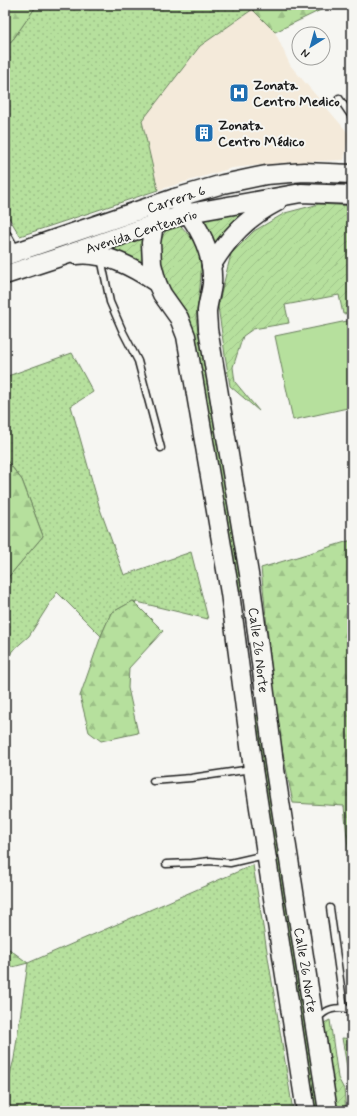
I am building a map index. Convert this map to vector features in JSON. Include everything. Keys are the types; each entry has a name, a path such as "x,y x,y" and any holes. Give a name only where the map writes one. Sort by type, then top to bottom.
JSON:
{"street":[{"name":"Carrera 6","path":"9,254 223,184 266,176 304,172 352,174"},
{"name":"Avenida Centenario","path":"5,275 190,213 301,193 352,195"},
{"path":"211,266 234,233 248,220 264,208 282,199 301,193"},
{"name":"Calle 26 Norte","path":"306,1111 253,767 230,593 186,336 179,318 162,294 157,283 152,264 151,250 154,224 168,201 190,213 200,230 207,248 211,266 212,283 207,311 208,329 251,586 274,763 328,1111"},
{"path":"5,237 9,254"},
{"path":"60,257 80,255 101,256 120,262 139,271 157,283"}],"lane":[{"path":"339,98 352,117"},
{"path":"101,256 110,302 138,361 161,448"},
{"path":"153,781 191,778 253,767"},
{"path":"166,864 192,863 210,860 230,863 266,854"},
{"path":"330,908 344,1008"},
{"path":"314,1022 322,1014 333,1008 352,1009"}],"shaded area":[{"name":"Zonata Centro Medico","path":"253,9 275,32 290,65 349,134 344,160 281,163 232,168 158,190 142,121 200,46"}],"green space":[{"path":"5,5 37,5 14,38 5,48"},
{"path":"37,5 248,5 253,9 200,46 142,121 158,190 20,236 5,211 5,48 14,38"},
{"path":"248,5 331,5 275,32"},
{"path":"319,204 352,206 352,313 343,314 339,295 285,305 289,323 253,329 243,336 233,367 235,382 259,411 230,386 218,306 231,254 254,231 285,213"},
{"path":"254,206 236,219 213,247 199,220"},
{"path":"181,226 198,249 200,256 201,273 196,318 242,590 239,591 194,330 166,281 159,255 160,243 166,230"},
{"path":"146,237 145,266 129,256 110,250"},
{"path":"352,320 352,407 293,420 275,336"},
{"path":"72,353 93,392 71,406 100,509 124,575 191,552 208,619 133,601 111,613 101,636 57,592 29,636 12,651 5,667 5,581 43,536 22,480 5,458 5,377"},
{"path":"5,458 22,480 43,536 5,581"},
{"path":"352,540 352,890 344,806 293,803 277,723 261,568"},
{"path":"133,601 163,631 129,668 128,688 138,733 101,741 89,732 80,696 101,636 111,613"},
{"path":"259,715 320,1111 315,1111 280,887 255,716"},
{"path":"253,865 293,1111 5,1111 5,1093 14,1059 28,963"},
{"path":"5,946 28,963 5,969"},
{"path":"330,1020 338,1078 344,1089 346,1111 334,1111 322,1024"},
{"path":"342,1038 352,1039 352,1059 349,1078"}],"place":[{"name":"Zonata Centro Medico","path":"239,93"},
{"name":"Zonata Centro Médico","path":"204,133"}]}
